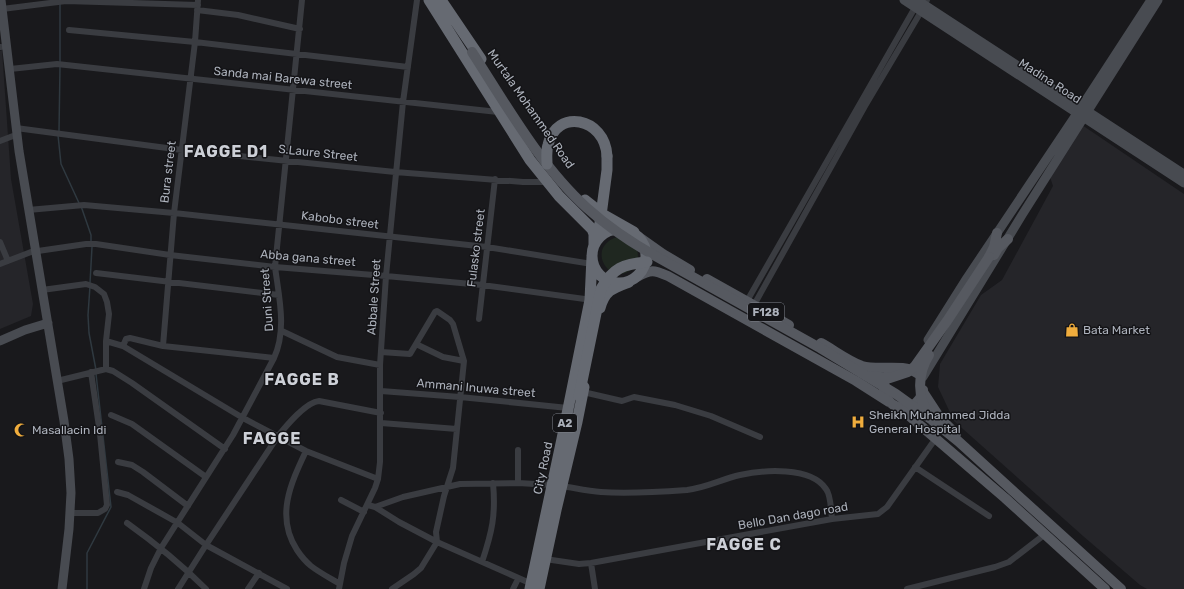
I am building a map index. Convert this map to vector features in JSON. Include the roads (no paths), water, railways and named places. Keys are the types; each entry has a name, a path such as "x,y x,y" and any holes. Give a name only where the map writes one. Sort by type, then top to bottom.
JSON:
{"highway":[{"name":"Murtala Mohammed Road","path":"429,0 454,30 548,160 572,188 588,204 600,213 637,235"},
{"name":"Murtala Mohammed Road","path":"441,0 454,30 498,112 530,160 547,182 559,196 592,228 596,242"},
{"path":"548,164 548,145 550,138 556,130 564,124 570,122 582,122 593,127 603,139 607,149 607,170 596,242"},
{"path":"574,408 581,394 602,301 609,291 633,279 644,268 647,258 645,246 637,235 627,229 619,228 611,230 604,233 596,242"},
{"name":"A2","path":"592,261 596,242"},
{"path":"592,261 598,273 604,279 620,283 633,279"},
{"name":"City Road","path":"534,587 574,408 590,300 592,261"},
{"path":"581,394 601,289 606,280 616,270 627,265 650,262"},
{"name":"City Road","path":"534,587 545,559 557,486"}],"main road":[{"name":"Madina Road","path":"904,0 920,4 1083,112 1184,183"},
{"path":"922,380 936,354 1008,239 1150,0"},
{"path":"890,403 883,390 887,376 892,371 902,368 923,349 954,297 997,233 1083,112 1158,0"},
{"path":"1,5 10,69 18,176 33,252 62,434 65,471 64,518 56,589"},
{"path":"454,30 548,164 586,207 605,224 631,242 896,394 958,441 1121,589"},
{"path":"0,37 14,132 28,210 33,252 42,290 45,324 57,381 69,459 71,493 70,513 62,589"},
{"path":"470,53 533,155 565,194 601,228 650,262 817,353 892,398 929,424 1112,589"},
{"name":"Madina Road","path":"1083,112 1184,174"},
{"path":"932,420 927,412 920,393 922,371 928,358 990,258 997,233"},
{"name":"F128","path":"637,235 663,254 860,365 871,368 902,368"},
{"path":"864,375 890,378 908,372 915,366 990,258 1008,239"},
{"name":"F128","path":"633,279 647,271 653,270 668,276 856,381 900,408 936,438 1105,589"},
{"path":"0,341 25,330 45,324"},
{"path":"900,408 912,406 917,402 923,392 922,380 916,372 902,368"},
{"path":"923,392 934,410 949,428 1126,589"}],"street":[{"name":"Duni Street","path":"144,589 151,568 161,548 225,449 243,418 274,358 282,331 275,267 278,224 302,0"},
{"name":"Abbale Street","path":"340,586 344,564 352,536 368,505 378,479 381,423 380,365 386,276 395,172 417,0"},
{"path":"1,5 66,1 198,5 300,28"},
{"path":"751,303 865,106 920,4"},
{"name":"Bura street","path":"163,346 174,214 195,42 198,5"},
{"path":"69,30 195,42 408,66"},
{"name":"Sanda mai Barewa street","path":"10,69 57,64 498,112"},
{"path":"0,141 14,132"},
{"name":"S.Laure Street","path":"14,132 55,133 182,150 395,172 523,182 547,182"},
{"name":"Fulasko street","path":"479,319 495,179"},
{"name":"Kabobo street","path":"28,210 84,205 278,224 390,238 487,247 592,261"},
{"path":"0,242 8,261"},
{"name":"Abba gana street","path":"0,264 33,252 86,244 96,244 170,255 275,267 386,276 602,301"},
{"path":"96,273 279,295"},
{"path":"42,290 86,284 95,287 104,294 109,314 106,341 106,369"},
{"path":"381,352 408,354 412,352 437,311 453,324 464,361 454,468 444,496 436,532 437,542 420,568 394,589"},
{"path":"282,331 337,357 380,365"},
{"path":"123,346 126,339 130,338 163,346 274,358"},
{"path":"106,341 123,346 243,418 306,451 378,479"},
{"path":"416,344 443,357 464,361"},
{"path":"57,381 106,369 132,382 225,449"},
{"path":"70,513 98,513 105,509 106,505 100,434 92,372"},
{"name":"Ammani Inuwa street","path":"381,391 574,408"},
{"path":"581,394 622,401 634,397 675,405 711,416 760,437"},
{"path":"178,589 286,426 314,402 319,401 381,413"},
{"path":"112,415 132,424 206,477"},
{"path":"381,423 457,429"},
{"name":"Bello Dan dago road","path":"545,559 579,564 591,563 832,519 878,514 883,511 936,438"},
{"path":"518,450 518,483"},
{"path":"306,451 288,494 286,527 292,542 310,566 340,586"},
{"path":"118,462 132,465 188,506"},
{"path":"915,467 989,516"},
{"path":"375,507 403,497 460,484 518,483 612,492 687,490 739,475 767,471 788,472 805,475 819,481 827,490 831,506 832,519"},
{"path":"482,562 493,527 495,504 493,483"},
{"path":"117,492 128,495 178,523 206,545 288,589"},
{"path":"341,500 364,512"},
{"path":"368,505 375,507 399,522 437,542 534,587"},
{"path":"127,523 161,548 206,589"},
{"path":"907,589 932,586 1009,562 1044,535"},
{"path":"591,563 595,589"},
{"path":"248,589 259,573"},
{"path":"513,589 518,579"}],"waterway":[{"path":"60,3 60,63"},
{"path":"59,131 60,67"},
{"path":"58,135 61,164 79,203"},
{"path":"81,206 91,235 91,243"},
{"path":"90,283 92,247"},
{"path":"90,286 88,315 89,333 96,370"},
{"path":"87,589 87,553 111,507 96,374"}],"place":[{"name":"Bata Market","path":"1072,330"},
{"name":"Sheikh Muhammed Jidda General Hospital","path":"858,422"},
{"name":"Masallacin Idi","path":"21,430"}],"district":[{"name":"FAGGE D1","path":"226,151"},
{"name":"FAGGE B","path":"302,379"},
{"name":"FAGGE","path":"272,438"},
{"name":"FAGGE C","path":"744,544"}]}
